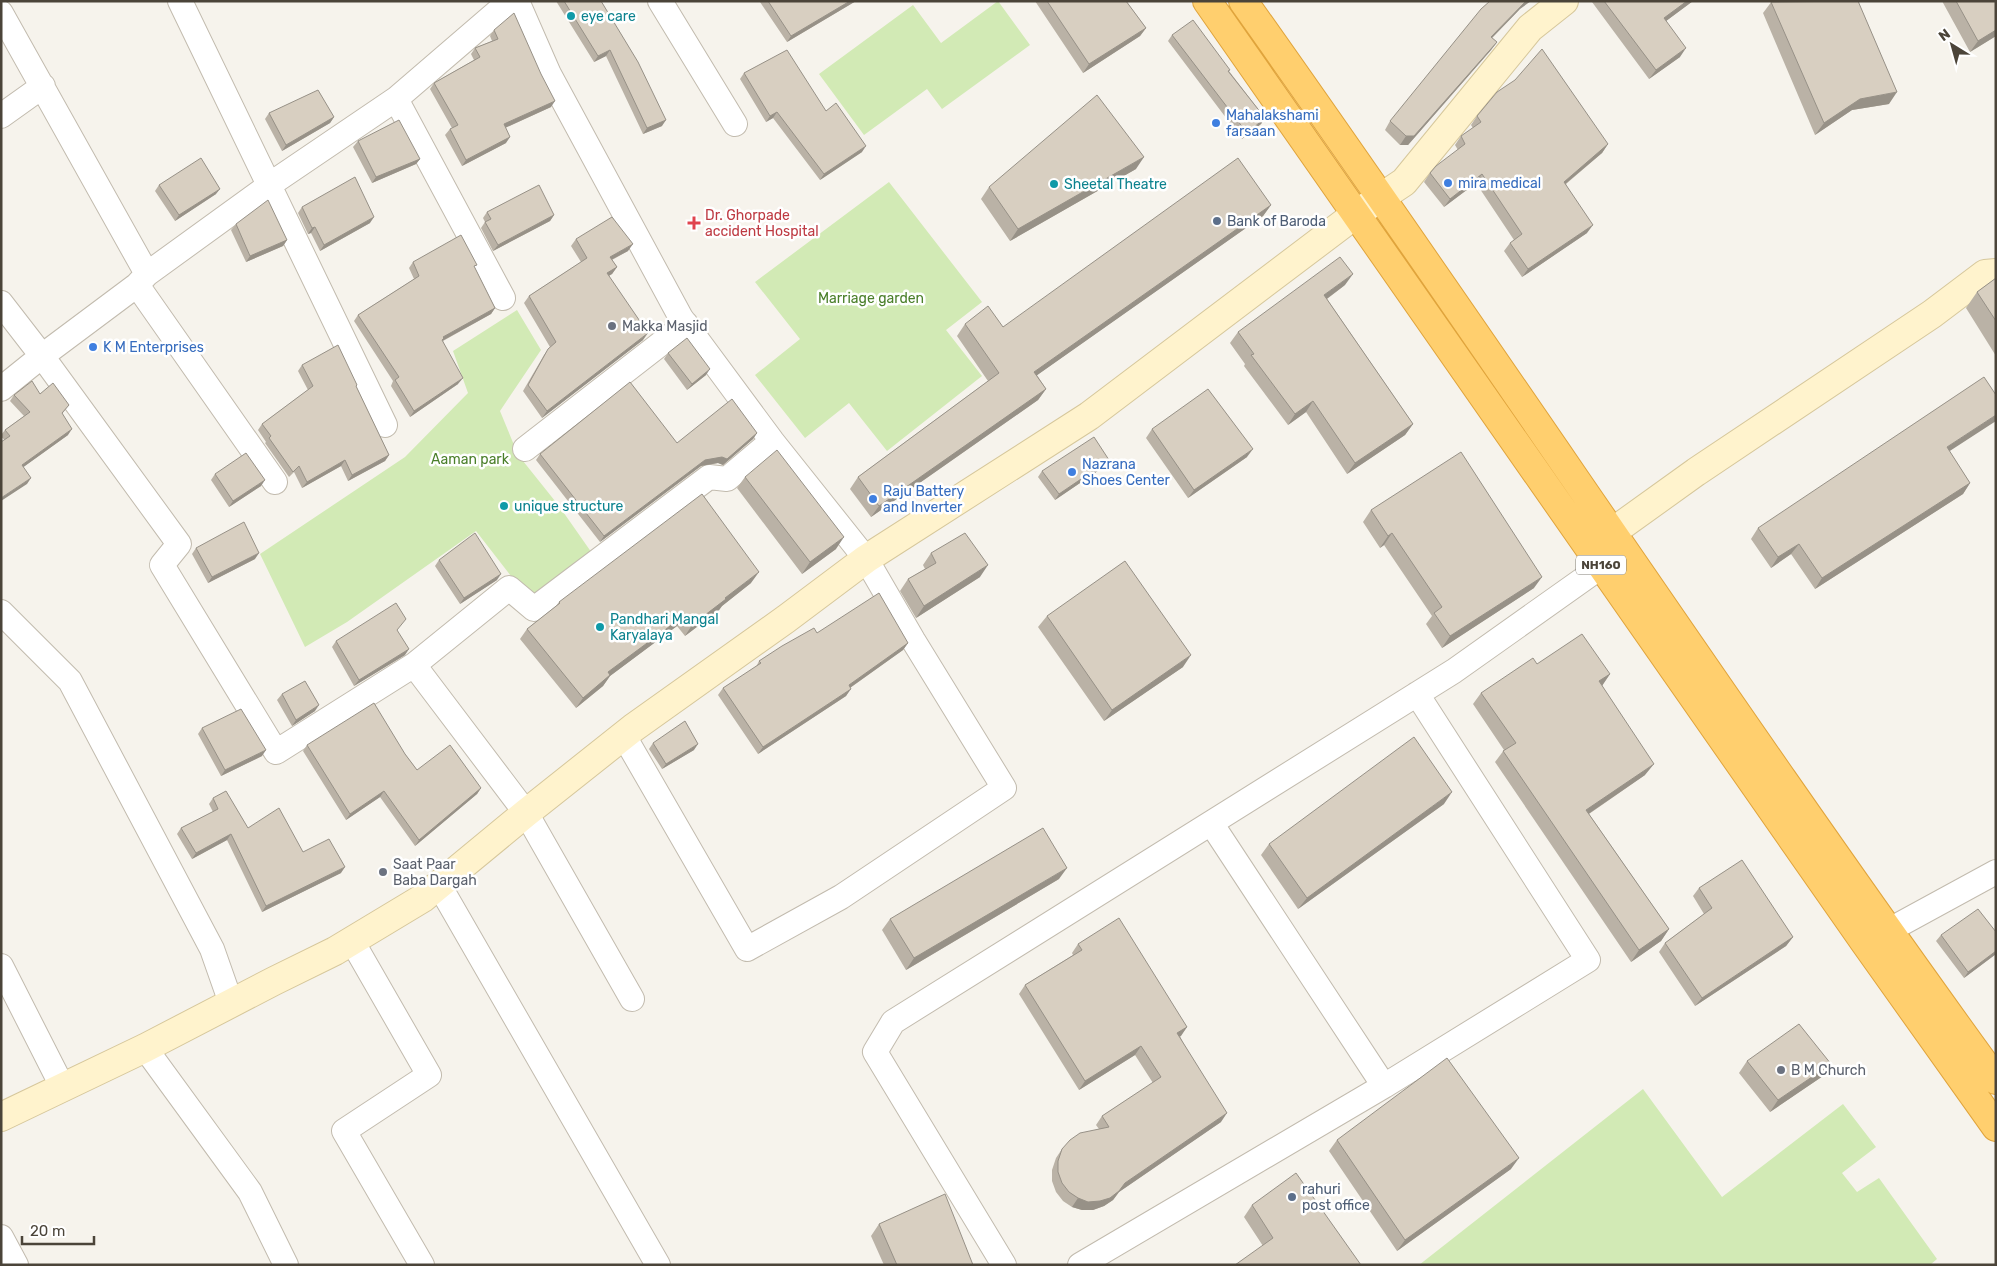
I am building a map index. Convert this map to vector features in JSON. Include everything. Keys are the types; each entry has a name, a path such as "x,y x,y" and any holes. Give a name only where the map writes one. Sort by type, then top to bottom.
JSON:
{"highway":[{"name":"NH160","path":"1207,1 1724,740 1876,937 1996,1080"},
{"name":"NH160","path":"1243,1 1746,726 1996,1128"},
{"path":"1724,740 1746,726"}],"main road":[{"path":"1,1117 145,1048 335,951 423,898 526,813 624,736 866,559 1089,416 1356,214 1404,182 1530,28 1564,1"},
{"path":"1596,557 1613,532 1696,472 1932,314 1985,274 1996,273"}],"street":[{"path":"180,1 385,425"},
{"path":"1,388 269,186 396,99 510,1"},
{"path":"517,1 549,74 686,324 772,441 866,559 913,640 1004,788 841,896 747,949 624,736"},
{"path":"660,1 735,124"},
{"path":"1,13 43,86 142,280 275,482"},
{"path":"1,116 43,86"},
{"path":"396,99 503,298"},
{"path":"1,303 179,544 162,564 276,752 414,665 509,588 534,610 708,477 727,479 772,441"},
{"path":"525,449 686,324"},
{"path":"1004,1265 875,1052 893,1022 1454,671 1596,557"},
{"path":"1,612 70,681 212,949 231,1003"},
{"path":"414,665 526,813 632,999"},
{"path":"1080,1265 1384,1086 1588,960 1417,694"},
{"path":"1211,823 1384,1086"},
{"path":"1876,937 1996,872"},
{"path":"439,885 658,1265"},
{"path":"352,941 429,1075 344,1131 422,1265"},
{"path":"1,966 63,1088"},
{"path":"145,1048 250,1192 286,1265"},
{"path":"1,1237 16,1265"}],"green space":[{"path":"998,1 1030,45 942,109 927,89 864,135 819,74 913,5 941,43"},
{"name":"Marriage garden","path":"889,182 982,302 946,330 982,376 887,451 849,403 805,438 755,375 800,339 755,282"},
{"name":"Aaman park","path":"517,310 541,350 500,411 523,461 559,506 594,556 532,603 476,531 347,622 305,647 260,554 405,457 468,393 453,351"},
{"path":"1643,1089 1722,1197 1843,1104 1876,1147 1842,1173 1857,1192 1879,1178 1937,1259 1930,1265 1419,1265"}],"building":[{"path":"564,1 601,1 638,62 666,120 647,128 610,50 598,56"},
{"path":"768,1 850,1 791,36"},
{"path":"1047,1 1126,1 1146,28 1089,64"},
{"path":"1490,1 1526,1 1491,37 1497,42 1414,136 1406,136 1390,121 1481,9"},
{"path":"1604,1 1687,1 1664,18 1686,48 1656,70"},
{"path":"1858,1 1897,92 1860,99 1824,123 1771,2"},
{"path":"1956,1 1996,1 1996,30 1978,41"},
{"path":"514,13 555,101 504,124 510,137 466,160 450,129 458,125 434,83 480,57 475,48 498,39 494,30"},
{"path":"1193,20 1230,70 1228,71 1265,118 1247,133 1172,35"},
{"path":"1542,49 1608,144 1564,182 1593,225 1528,269 1510,243 1522,234 1482,174 1450,199 1430,173 1436,166 1465,144 1461,136 1481,122 1477,116 1497,92 1515,80"},
{"path":"787,50 826,111 836,103 866,146 824,174 777,112 770,116 744,73"},
{"path":"318,90 334,117 286,145 269,113"},
{"name":"Sheetal Theatre","path":"1097,95 1144,157 1018,229 989,187"},
{"path":"399,120 420,159 376,177 358,141"},
{"path":"201,158 220,189 179,215 159,185"},
{"path":"1238,158 1271,205 1034,372 1046,389 879,506 858,477 999,373 965,324 988,306 1003,327"},
{"path":"355,177 374,217 324,245 315,227 312,228 302,207"},
{"path":"539,185 554,215 498,245 485,222 491,219 487,212"},
{"path":"268,200 287,240 250,256 236,224"},
{"path":"612,217 633,244 610,257 617,267 607,273 648,333 547,411 528,385 548,349 556,342 529,296 587,258 576,239"},
{"path":"461,235 477,265 474,266 495,308 443,337 442,340 463,378 414,411 395,380 399,377 358,315 419,276 413,262"},
{"path":"1340,257 1353,274 1324,295 1413,424 1355,463 1313,401 1295,414 1251,355 1254,354 1238,332"},
{"path":"1996,278 1996,321 1977,292"},
{"path":"687,338 710,369 692,384 668,353"},
{"path":"338,345 389,455 352,475 345,460 307,482 299,466 293,472 269,438 271,436 262,424 313,386 302,365"},
{"path":"1984,377 1996,395 1996,415 1947,447 1970,483 1822,578 1799,544 1778,557 1758,528"},
{"path":"32,381 40,394 53,383 69,405 62,413 72,429 22,465 31,478 1,498 1,442 10,436 5,430 30,412 14,395"},
{"path":"630,382 677,443 732,399 757,433 727,459 722,457 705,460 604,536 540,454"},
{"path":"1208,389 1253,449 1194,490 1152,429"},
{"name":"Nazrana Shoes Center","path":"1094,437 1109,460 1059,494 1042,471"},
{"path":"777,450 844,537 810,562 745,477"},
{"path":"1461,452 1542,577 1450,636 1434,613 1442,607 1392,533 1388,536 1371,510"},
{"path":"246,453 265,480 233,501 215,474"},
{"path":"702,494 759,572 692,625 685,615 608,672 610,675 583,698 527,629 559,602"},
{"path":"244,522 259,553 212,577 196,548"},
{"path":"475,533 501,574 464,598 439,560"},
{"path":"965,533 988,565 924,606 908,579 936,563 931,553"},
{"path":"1125,561 1191,655 1112,710 1047,616"},
{"path":"879,593 908,643 849,685 851,689 763,747 723,688 761,663 759,661 782,646 814,628 817,633"},
{"path":"396,603 406,619 397,630 409,649 359,680 336,641"},
{"path":"1582,634 1610,674 1599,681 1654,764 1586,810 1669,929 1639,950 1503,751 1516,743 1481,693 1533,658 1537,664"},
{"path":"305,681 319,705 296,720 282,694"},
{"path":"374,703 417,770 450,745 481,788 419,840 384,791 350,814 307,745"},
{"path":"241,709 266,750 225,770 202,728"},
{"path":"685,721 698,744 666,764 653,743"},
{"path":"1414,737 1452,792 1307,898 1269,844"},
{"path":"226,791 248,828 279,808 303,852 329,839 345,867 266,906 231,834 196,853 181,828 218,809 213,798"},
{"path":"1043,828 1067,868 914,958 890,919"},
{"path":"1742,860 1793,937 1702,998 1665,943 1712,908 1699,888"},
{"path":"1978,909 1996,932 1996,951 1968,972 1941,935"},
{"path":"1119,918 1187,1027 1177,1033 1227,1113 1125,1183 1110,1198 1088,1202 1069,1192 1062,1183 1058,1172 1058,1161 1062,1149 1080,1133 1109,1127 1102,1116 1161,1077 1141,1046 1085,1081 1025,985 1082,950 1078,944"},
{"path":"1799,1024 1831,1064 1778,1100 1747,1061"},
{"path":"1447,1058 1519,1158 1405,1240 1337,1140"},
{"path":"1296,1173 1361,1265 1235,1265 1273,1238 1252,1205"},
{"path":"945,1194 973,1265 897,1265 879,1224"}],"place":[{"name":"eye care","path":"571,16"},
{"name":"Mahalakshami farsaan","path":"1216,123"},
{"name":"mira medical","path":"1448,183"},
{"name":"Sheetal Theatre","path":"1054,184"},
{"name":"Bank of Baroda","path":"1217,221"},
{"name":"Dr. Ghorpade accident Hospital","path":"694,223"},
{"name":"Makka Masjid","path":"612,326"},
{"name":"K M Enterprises","path":"93,347"},
{"name":"Nazrana Shoes Center","path":"1072,472"},
{"name":"Raju Battery and Inverter","path":"873,499"},
{"name":"unique structure","path":"504,506"},
{"name":"Pandhari Mangal Karyalaya","path":"600,627"},
{"name":"Saat Paar Baba Dargah","path":"383,872"},
{"name":"B M Church","path":"1781,1070"},
{"name":"rahuri post office","path":"1292,1197"}]}
